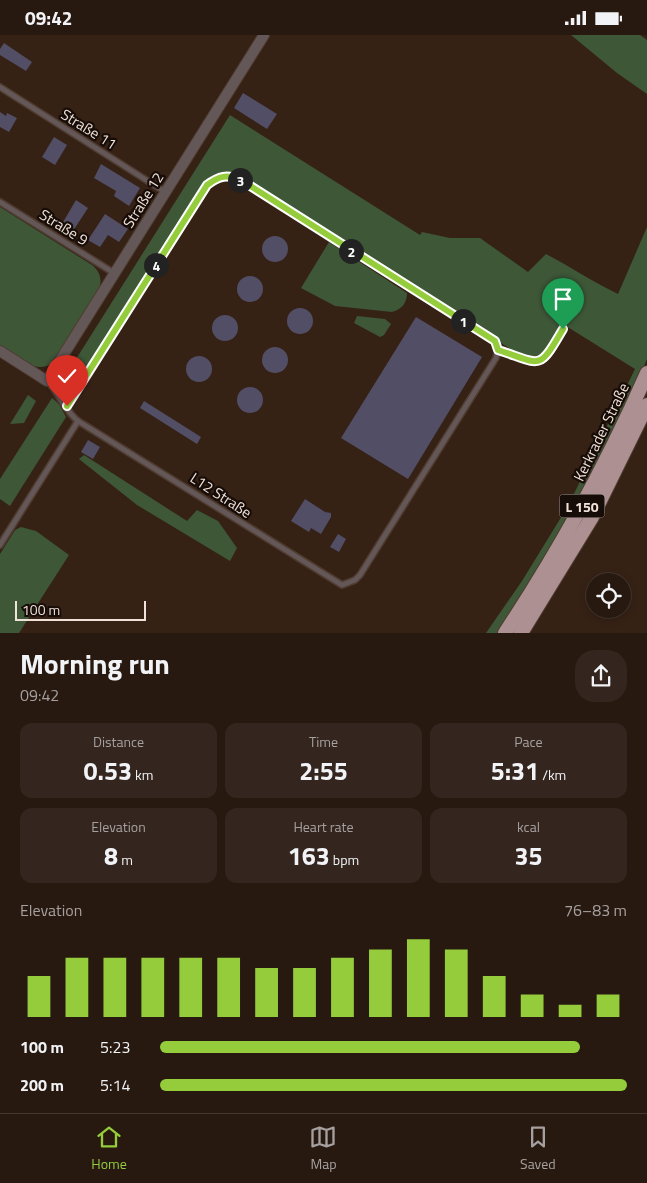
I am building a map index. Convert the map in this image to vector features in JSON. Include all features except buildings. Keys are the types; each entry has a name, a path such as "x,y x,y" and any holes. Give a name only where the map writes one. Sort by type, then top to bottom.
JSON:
{"highway":[{"name":"Kerkrader Straße","path":"506,633 541,578 580,510 611,452 647,373"},
{"name":"Kerkrader Straße","path":"521,633 592,517 647,405"}],"street":[{"path":"251,35 263,38"},
{"name":"Straße 12","path":"48,381 263,38"},
{"path":"0,351 48,381"}],"lane":[{"name":"Straße 11","path":"0,87 165,192"},
{"path":"67,406 207,185 219,177 231,176 241,180 495,341 498,350 531,361 539,361 547,357 564,325"},
{"name":"Straße 9","path":"0,202 115,273"},
{"name":"L12 Straße","path":"78,421 342,585 350,583 360,575 496,358 498,350"},
{"path":"0,545 78,421 48,381"}],"green space":[{"path":"571,35 640,35 647,40 647,94 617,73"},
{"path":"230,115 420,235 422,232 450,238 480,238 528,272 546,254 618,294 647,227 647,359 623,414 564,527 499,633 486,633 522,581 568,506 635,369 566,326 578,301 574,299 548,350 544,354 531,356 512,350 247,181 232,174 223,174 208,180 73,390 68,393 59,386"},
{"path":"0,207 92,265 99,274 100,285 98,293 55,362 48,366 33,366 0,347"},
{"path":"329,242 407,293 403,305 392,312 335,306 301,288"},
{"path":"357,316 385,319 391,324 384,335 380,337 354,323"},
{"path":"28,395 36,401 24,423 10,424"},
{"path":"52,398 59,404 66,417 10,506 0,499 0,479"},
{"path":"84,455 187,521 197,510 218,521 237,548 230,561 137,505 79,459"},
{"path":"21,527 36,531 69,555 19,633 0,633 0,554 15,530"}],"route":[{"path":"67,406 207,185 219,177 231,176 241,180 416,293 495,341 498,350 531,361 539,361 547,357 563,329"}]}
